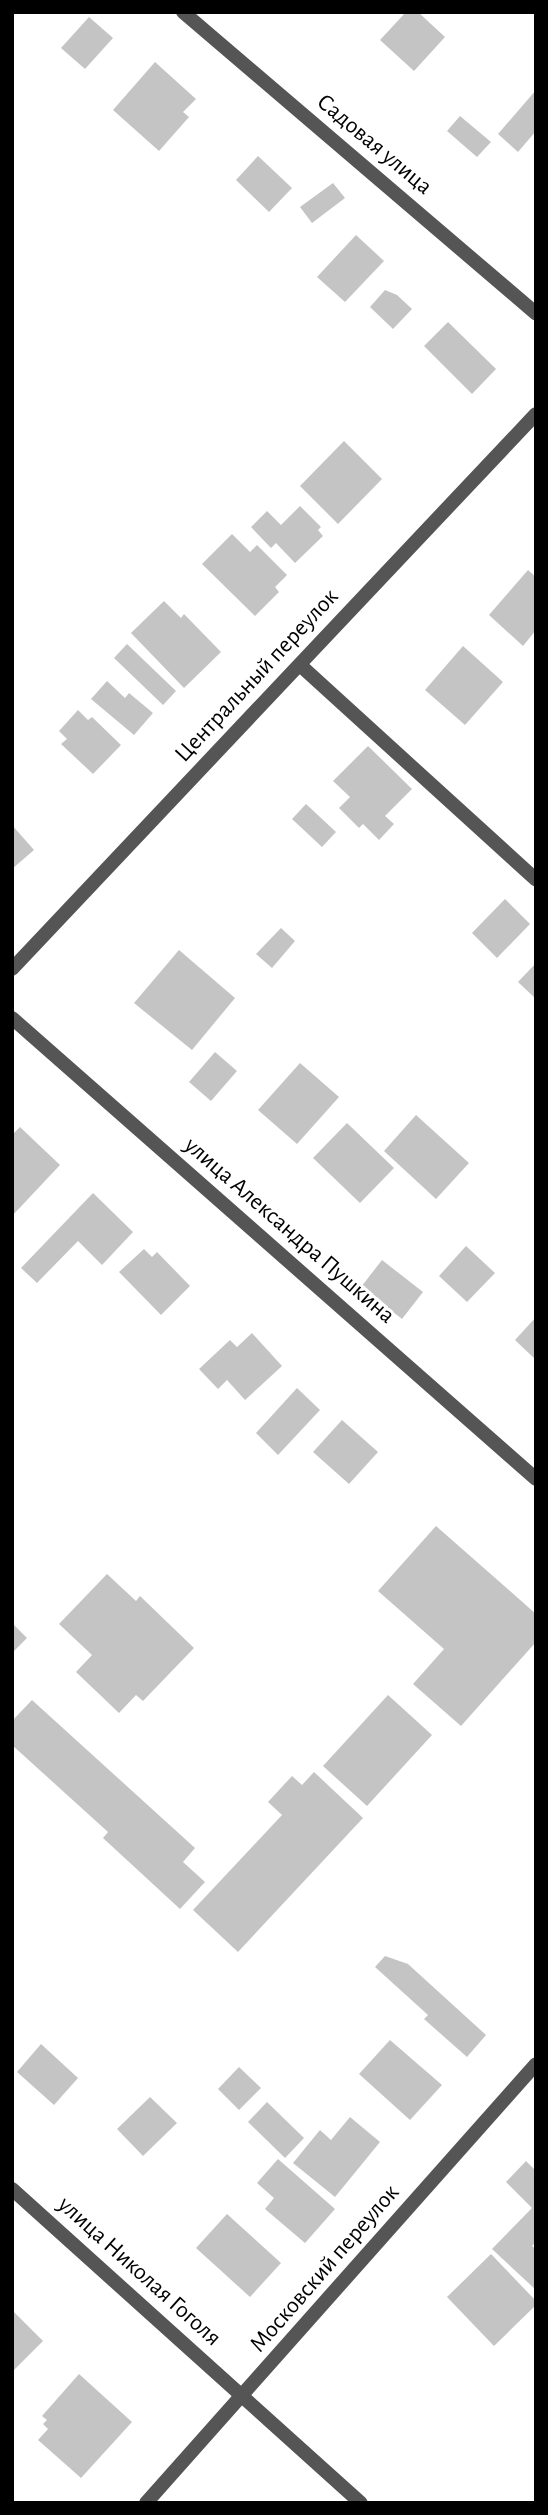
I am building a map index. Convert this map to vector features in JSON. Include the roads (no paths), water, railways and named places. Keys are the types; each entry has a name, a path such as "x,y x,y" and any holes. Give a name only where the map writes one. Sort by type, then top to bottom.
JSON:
{"street":[{"name":"Садовая улица","path":"183,12 536,313"},
{"name":"Центральный переулок","path":"12,970 536,414"},
{"path":"300,665 536,880"},
{"name":"улица Александра Пушкина","path":"12,1018 536,1479"},
{"name":"Московский переулок","path":"146,2503 244,2396 536,2064"},
{"name":"улица Николая Гоголя","path":"12,2189 360,2503"}]}
